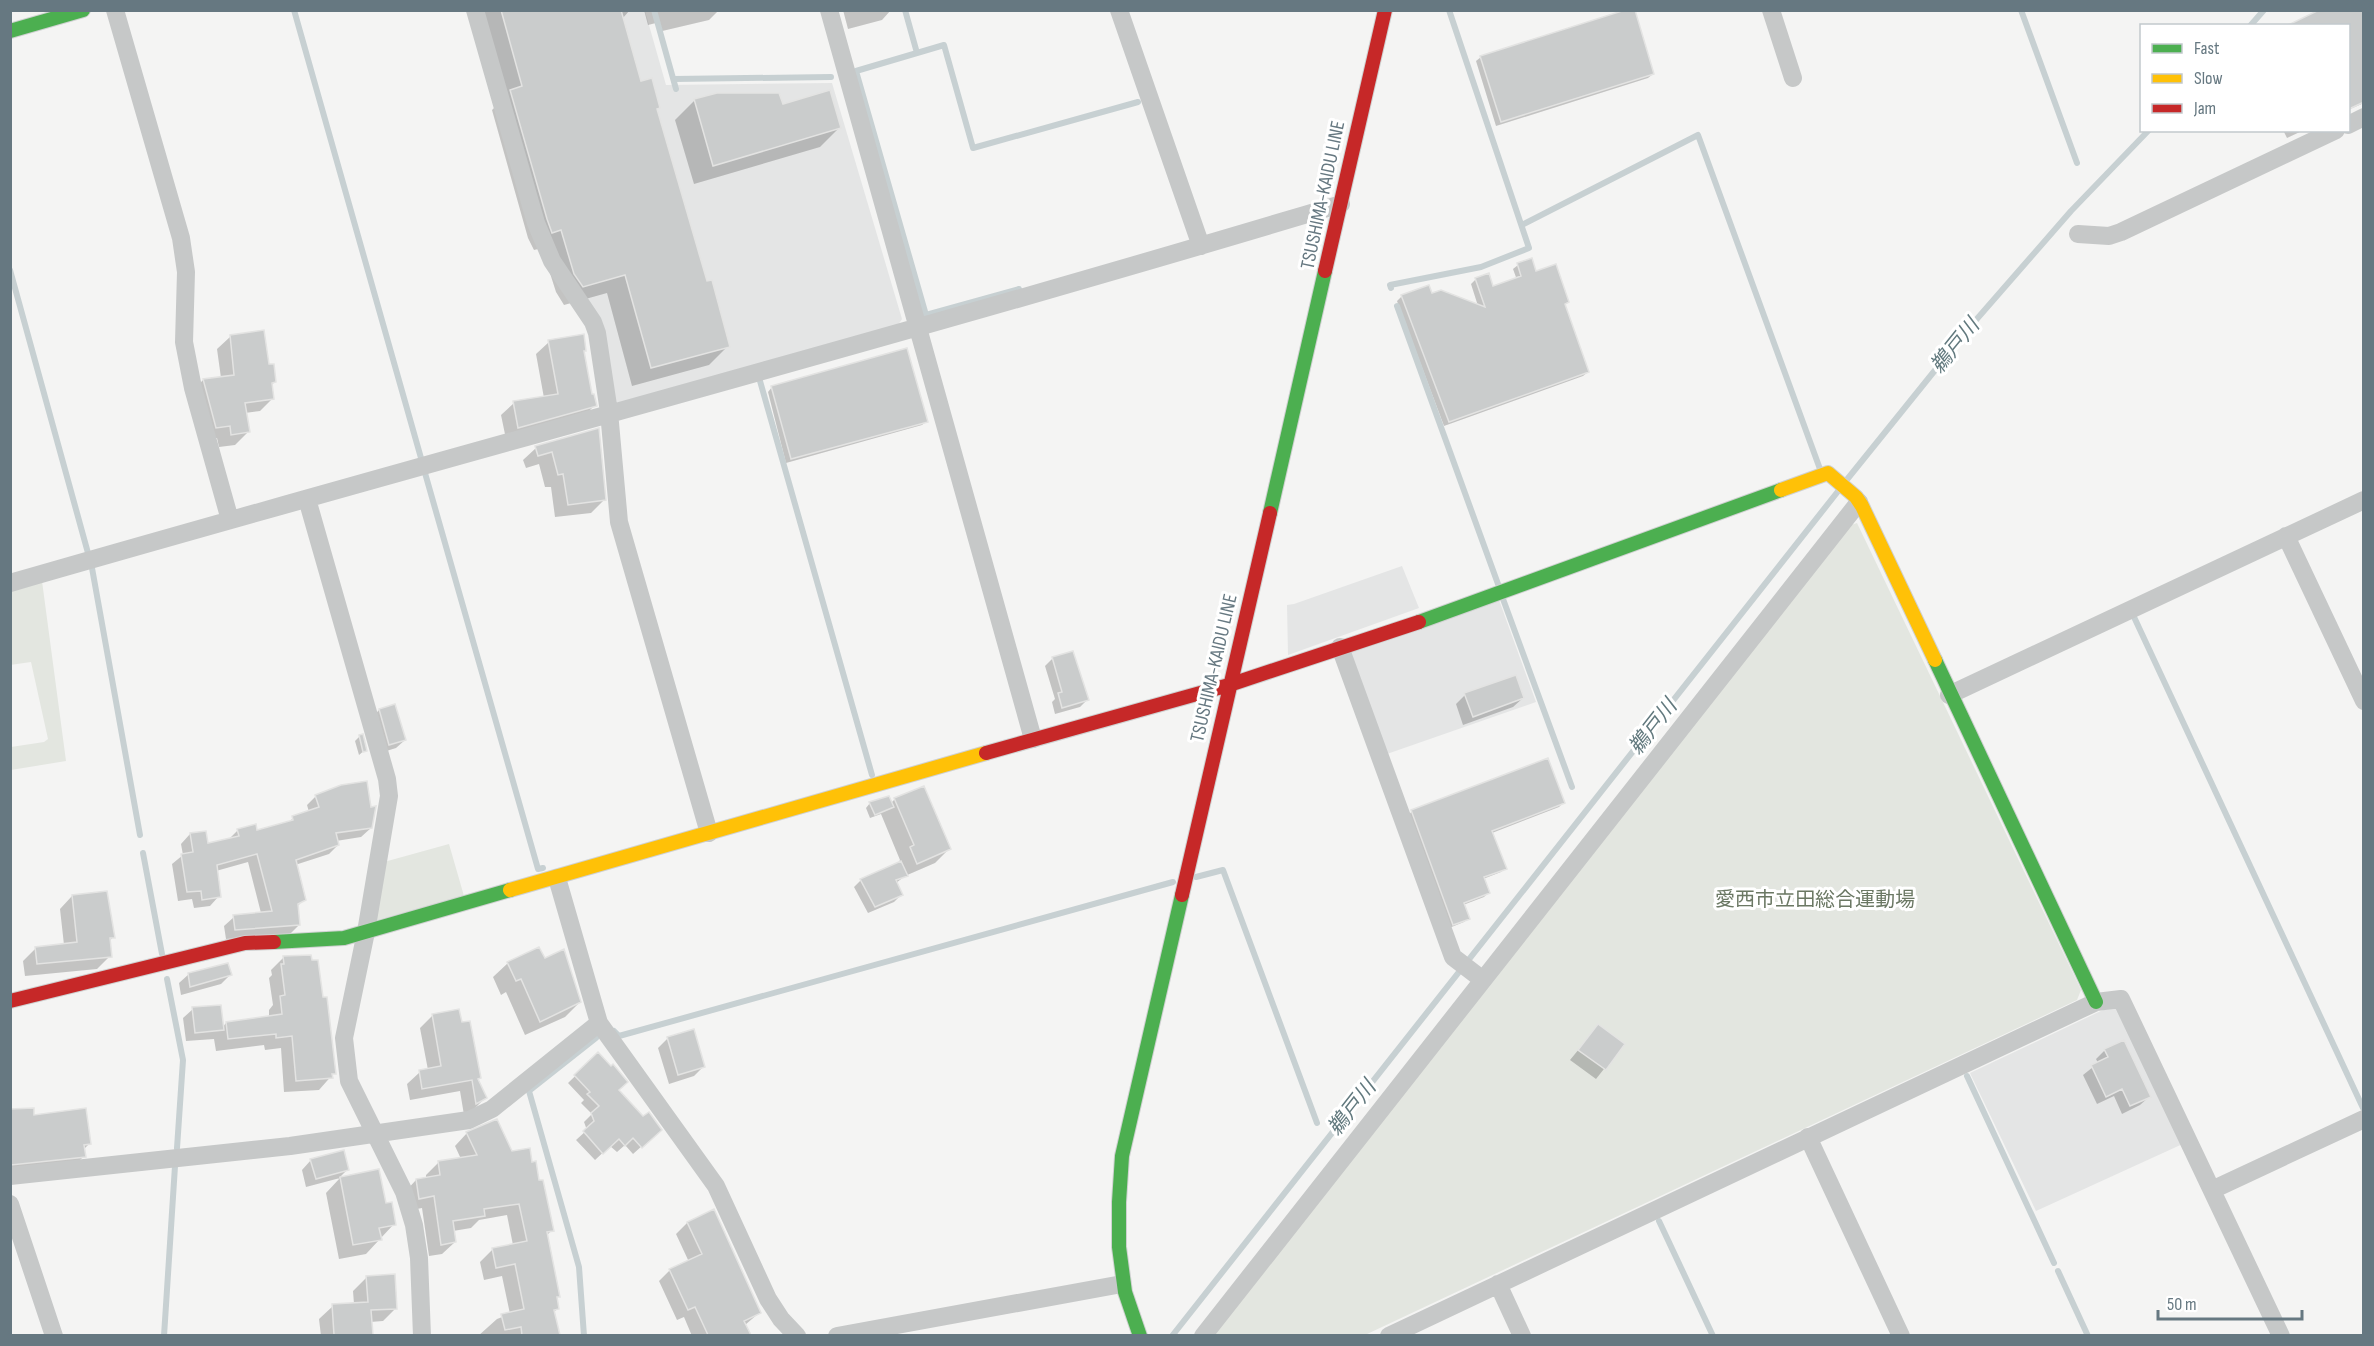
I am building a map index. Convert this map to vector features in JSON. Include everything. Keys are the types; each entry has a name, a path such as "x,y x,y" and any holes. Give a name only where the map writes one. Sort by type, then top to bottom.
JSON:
{"street":[{"path":"10,31 83,10"},
{"path":"115,10 181,238 186,272 184,342 193,388 230,520"},
{"path":"475,10 536,223 552,261 593,322 597,333 609,412 619,522 709,833"},
{"path":"829,10 1034,739"},
{"path":"1119,10 1201,246"},
{"name":"TSUSHIMA-KAIDU LINE","path":"1140,1335 1122,1284 1118,1251 1118,1204 1122,1156 1229,685 1318,308 1384,10"},
{"path":"1771,10 1793,78"},
{"path":"2350,124 2364,117"},
{"path":"2078,234 2109,236 2121,232 2332,132"},
{"path":"10,583 609,412 918,327 1341,204"},
{"path":"10,1001 245,943 344,938 1229,685 1421,621 1828,473 1858,499 2096,1002"},
{"path":"307,499 387,779 389,796 345,1038 349,1081 404,1192 414,1225 422,1335"},
{"path":"1203,1335 1480,978 1858,499"},
{"path":"1949,695 2364,500"},
{"path":"2286,536 2364,701"},
{"path":"1340,647 1453,957 1480,978"},
{"path":"557,878 599,1023 716,1186 768,1299 796,1335"},
{"path":"1389,1335 2096,1002 2121,999 2282,1335"},
{"path":"10,1176 290,1146 477,1118 492,1109 599,1023"},
{"path":"2212,1190 2364,1119"},
{"path":"1808,1137 1901,1335"},
{"path":"10,1204 54,1335"},
{"path":"837,1335 1122,1284"},
{"path":"1498,1284 1522,1335"}],"shaded area":[{"path":"480,11 645,11 666,85 832,83 902,319 896,328 613,404 600,324 556,259"},
{"path":"1402,566 1419,608 1288,655 1287,605"},
{"path":"1499,600 1536,702 1384,755 1347,653"},
{"path":"2117,1008 2187,1142 2036,1211 1970,1073 2103,1010"}],"green space":[{"name":"愛西市立田総合運動場","path":"1857,523 2081,990 2077,1000 1365,1335 1212,1336 1848,526"},
{"path":"42,581 66,761 11,770 11,747 44,742 48,739 31,662 10,665 11,589"},
{"path":"449,844 464,896 373,921 384,862"}],"building":[{"path":"501,10 621,10 641,81 652,78 660,108 657,109 707,281 712,280 730,347 651,368 625,275 583,287 574,274 561,230 552,233 547,219 510,90 522,86"},
{"path":"1625,10 1635,10 1654,74 1501,122 1480,56"},
{"path":"2319,10 2364,10 2364,102 2350,109 2350,24 2290,24"},
{"path":"830,90 841,128 713,166 694,99 717,93 779,93 783,104"},
{"path":"1532,258 1536,271 1556,264 1569,302 1565,304 1589,372 1449,422 1401,295 1429,285 1432,293 1441,290 1485,307 1475,278 1489,273 1493,286 1521,276 1517,263"},
{"path":"264,330 269,364 274,364 276,382 272,383 274,399 245,403 250,432 231,435 230,426 216,428 203,379 234,375 230,335"},
{"path":"584,334 586,351 584,351 592,394 594,394 597,406 518,428 513,401 558,394 548,340"},
{"path":"907,348 928,422 791,459 771,386"},
{"path":"599,428 606,500 568,505 563,474 558,475 552,452 538,456 535,446"},
{"path":"1073,651 1089,700 1062,708 1058,693 1062,692 1052,657"},
{"path":"1516,675 1524,698 1473,717 1464,693"},
{"path":"395,704 406,740 389,745 379,709"},
{"path":"363,734 367,751 363,752 359,735"},
{"path":"1548,758 1565,803 1492,831 1507,869 1484,877 1490,893 1464,903 1470,919 1453,925 1411,810"},
{"path":"367,781 371,807 376,806 372,828 336,833 339,845 296,860 306,900 298,904 300,925 235,930 233,915 272,911 257,854 217,865 221,897 202,900 201,891 187,892 181,854 193,852 190,833 206,831 208,843 239,836 237,829 256,824 257,830 293,820 292,816 319,807 315,795 341,785"},
{"path":"924,786 951,849 917,864 910,847 914,845 894,798"},
{"path":"889,796 894,807 875,815 869,802"},
{"path":"901,861 908,876 896,880 903,895 875,907 860,879"},
{"path":"107,891 115,938 110,938 112,957 37,964 35,947 77,942 72,895"},
{"path":"539,947 545,958 564,949 581,1002 540,1022 521,979 516,981 507,962"},
{"path":"311,955 312,960 318,960 323,997 327,997 336,1074 332,1074 333,1078 296,1081 292,1036 276,1038 276,1034 228,1039 226,1022 282,1014 280,996 285,995 281,964 284,964 283,956"},
{"path":"228,963 232,975 190,987 188,973"},
{"path":"221,1005 224,1030 195,1033 192,1007"},
{"path":"459,1009 462,1022 470,1021 481,1078 478,1079 487,1098 476,1104 472,1080 422,1089 419,1070 441,1066 432,1014"},
{"path":"1598,1024 1625,1044 1606,1070 1578,1050"},
{"path":"694,1029 705,1067 678,1075 667,1037"},
{"path":"2124,1040 2151,1097 2130,1106 2122,1089 2106,1097 2091,1065 2108,1057 2104,1049"},
{"path":"598,1052 611,1066 613,1064 628,1082 619,1090 643,1116 649,1112 662,1130 642,1148 633,1138 625,1146 619,1139 603,1154 583,1131 594,1121 591,1113 599,1106 587,1094 590,1092 574,1075"},
{"path":"34,1108 34,1115 86,1108 91,1144 84,1145 86,1157 11,1165 10,1109"},
{"path":"497,1119 512,1151 530,1148 532,1162 536,1161 539,1180 543,1180 554,1231 547,1232 560,1297 557,1297 559,1309 554,1310 560,1335 522,1335 521,1327 505,1330 501,1314 524,1309 515,1264 496,1268 492,1248 527,1241 519,1204 484,1209 485,1216 453,1221 456,1242 441,1245 434,1196 419,1199 416,1179 440,1175 438,1161 477,1155 466,1132"},
{"path":"344,1150 349,1170 316,1179 310,1159"},
{"path":"379,1169 386,1203 392,1202 396,1225 379,1228 382,1240 353,1245 340,1177"},
{"path":"714,1209 761,1313 744,1321 751,1335 708,1335 695,1307 688,1310 669,1269 702,1254 687,1222"},
{"path":"395,1274 397,1309 371,1310 373,1335 334,1335 332,1304 368,1302 366,1276"}],"waterway":[{"path":"294,10 421,458"},
{"path":"654,10 676,89"},
{"path":"905,10 917,53 944,45 973,148 1138,102"},
{"path":"1391,288 1390,285 1481,267 1529,248 1449,10"},
{"path":"2021,10 2077,163"},
{"name":"鵜戸川","path":"2252,24 2264,10"},
{"path":"917,53 856,71 926,315 1019,289"},
{"path":"674,79 831,77"},
{"name":"鵜戸川","path":"1845,482 1969,328 2071,211 2147,132"},
{"path":"1522,225 1698,135 1820,469"},
{"path":"10,270 88,553"},
{"path":"1397,306 1498,584"},
{"path":"760,381 872,775"},
{"path":"425,473 538,869 543,868"},
{"name":"鵜戸川","path":"1172,1336 1839,490"},
{"path":"92,568 140,835"},
{"path":"1503,599 1572,787"},
{"path":"2134,617 2363,1108"},
{"path":"143,853 162,954"},
{"path":"1196,877 1223,870 1317,1123"},
{"path":"614,1031 619,1036 1173,882"},
{"path":"167,979 183,1060 177,1148"},
{"path":"584,1336 579,1267 529,1091 596,1038"},
{"path":"1967,1076 2054,1263"},
{"path":"164,1336 175,1166"},
{"path":"1659,1221 1713,1336"},
{"path":"2058,1271 2088,1336"}],"traffic: fast":[{"path":"10,31 83,10"},
{"path":"1270,513 1325,271"},
{"path":"1419,622 1781,490"},
{"path":"1935,660 2096,1002"},
{"path":"274,942 344,938 510,890"},
{"path":"1140,1336 1125,1292 1119,1247 1122,1156 1182,895"}],"traffic: slow":[{"path":"1781,490 1828,473 1856,497 1935,660"},
{"path":"510,890 986,753"}],"traffic: jam":[{"path":"1325,271 1385,10"},
{"path":"1182,895 1270,513"},
{"path":"986,753 1229,685 1419,622"},
{"path":"10,1001 245,943 274,942"}]}
